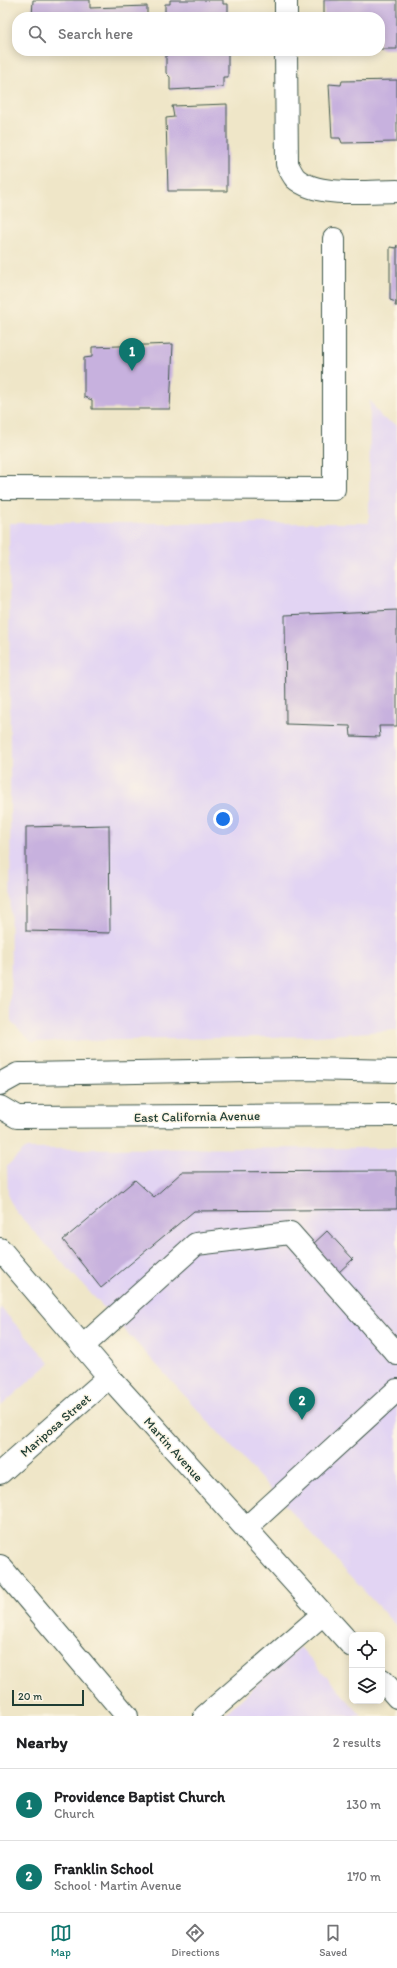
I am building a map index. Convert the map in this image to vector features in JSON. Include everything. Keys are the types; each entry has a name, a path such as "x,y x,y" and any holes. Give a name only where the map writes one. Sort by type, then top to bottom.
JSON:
{"main road":[{"path":"286,0 286,12"},
{"path":"286,56 287,164 294,177 308,187 325,191 397,191"},
{"path":"0,488 334,489 334,239"},
{"path":"0,1084 18,1074 306,1069 397,1071"},
{"name":"East California Avenue","path":"0,1107 17,1117 397,1115"},
{"path":"83,1346 196,1244 290,1233 397,1354"},
{"name":"Martin Avenue","path":"0,1249 109,1376 349,1643"},
{"name":"Mariposa Street","path":"0,1473 109,1376"},
{"path":"246,1528 397,1390"},
{"path":"0,1566 127,1716"},
{"path":"205,1716 323,1614"},
{"path":"385,1683 397,1697"}],"shaded area":[{"path":"370,400 382,418 397,425 397,1030 316,1036 32,1042 11,1022 9,523 369,523"},
{"path":"397,1148 397,1627 17,1213 8,1197 7,1166 25,1149"},
{"path":"0,1307 50,1363 0,1407"},
{"path":"300,1647 349,1702 349,1704 351,1704 362,1716 222,1716"}],"building":[{"path":"33,0 90,0 90,8 147,6 147,12 32,12"},
{"path":"170,0 223,0 223,4 228,4 228,12 165,12 165,4 170,4"},
{"path":"324,0 397,0 397,49 385,49 385,12 324,12"},
{"path":"166,56 228,56 228,77 223,77 223,87 170,90 170,77 166,73"},
{"path":"397,80 397,142 342,143 340,138 332,138 329,84 341,85 342,81"},
{"path":"227,104 227,191 168,191 166,118 174,117 172,106"},
{"path":"397,245 397,306 395,306 396,302 390,300 390,247 396,248"},
{"path":"173,344 170,409 92,409 92,400 84,397 84,358 92,357 92,347"},
{"path":"397,610 397,726 379,726 380,737 351,736 350,726 286,724 285,615"},
{"path":"109,825 110,933 26,931 26,827"},
{"path":"397,1171 397,1209 194,1211 101,1288 63,1240 135,1180 154,1197 182,1172"},
{"path":"327,1231 353,1259 337,1274 311,1246"}],"place":[{"name":"Providence Baptist Church","path":"132,371"},
{"name":"Franklin School","path":"302,1420"}]}
